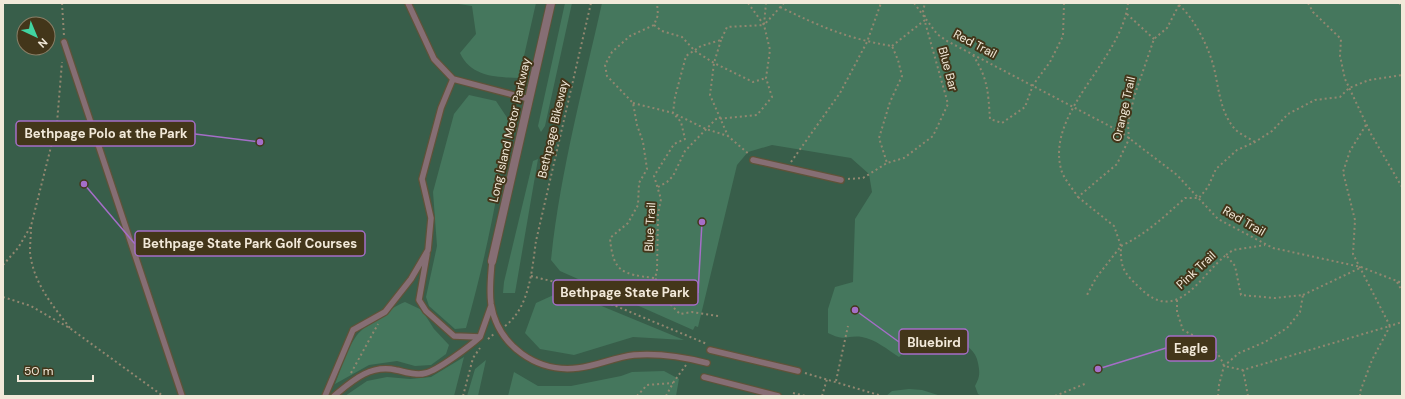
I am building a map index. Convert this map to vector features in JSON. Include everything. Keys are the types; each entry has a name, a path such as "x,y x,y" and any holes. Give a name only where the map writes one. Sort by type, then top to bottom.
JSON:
{"street":[{"name":"Long Island Motor Parkway","path":"492,261 551,3"}],"lane":[{"path":"408,3 434,59 453,79 529,99"},
{"path":"64,42 182,396"},
{"path":"453,79 441,108 422,179 431,218 428,250 419,300 426,311 454,336 480,337"},
{"path":"752,158 787,168 841,180"},
{"path":"325,396 352,330 385,312 411,279 428,250"},
{"path":"492,261 490,293 491,306 500,330 514,348 532,361 555,368 577,368 633,355 677,356 707,363"},
{"path":"334,396 356,377 370,370 394,369 412,374 427,373 466,349 480,337 491,306"},
{"path":"710,348 798,372"},
{"path":"704,377 778,396"}],"path":[{"path":"62,3 64,42 57,123 31,226 30,252 35,275 48,301 70,329"},
{"name":"Bethpage Bikeway","path":"534,259 591,3"},
{"path":"658,3 658,15 654,25 630,36 612,52 606,65 608,76 633,103 637,124 643,142 647,168 639,183 638,205 628,223 610,238 611,251 619,269 628,275 655,278 669,303 680,314 692,312 718,316"},
{"path":"748,3 764,25"},
{"path":"658,187 667,182 673,176 685,151 716,119 757,115 772,97 766,78 770,50 764,25 766,3"},
{"path":"728,136 710,95 714,63 721,40 727,27 764,25 784,3"},
{"path":"787,168 840,93 867,42 881,3"},
{"path":"914,3 925,20"},
{"path":"925,3 923,12 925,20"},
{"path":"972,54 983,71 988,89 990,119 1002,123 1025,108 1033,85 1050,62 1063,36 1064,3"},
{"path":"1078,197 1061,169 1059,140 1074,107 1121,31 1127,14 1128,3"},
{"path":"1308,3 1313,12 1341,39 1340,56 1349,88 1366,125 1402,187"},
{"path":"1399,3 1402,6"},
{"path":"1179,4 1189,14 1197,27 1214,67 1220,101 1235,129 1255,142"},
{"name":"Orange Trail","path":"1078,197 1117,164 1129,139 1128,124 1134,97 1154,39 1167,28 1179,4"},
{"path":"780,7 828,30 867,42 892,46 925,20"},
{"path":"1127,14 1154,39"},
{"name":"Red Trail","path":"925,20 937,34 1121,132 1177,175 1218,218 1273,248 1361,267 1402,283"},
{"name":"Blue Bar","path":"841,180 863,178 887,163 904,158 933,136 948,104 925,20"},
{"path":"654,25 662,31 682,37 695,51 714,63 753,82 766,78"},
{"path":"674,113 675,97 686,56 701,46 721,40"},
{"path":"887,163 879,138 890,102 902,76 898,60 892,46"},
{"path":"1087,295 1096,278 1121,246 1156,225 1184,198 1199,198 1208,187 1216,169 1237,150 1255,142 1272,131 1288,114 1315,100 1340,97 1349,88 1369,80 1402,75"},
{"path":"633,103 674,113 706,129 728,136 752,158"},
{"name":"Blue Trail","path":"655,278 657,271 658,214 661,199 654,176 674,144 685,139 681,122 674,113"},
{"path":"1366,125 1350,152 1343,172 1356,220 1353,254 1390,326"},
{"name":"Pink Trail","path":"1078,197 1114,226 1121,246 1120,261 1123,271 1148,296 1160,303 1177,300 1203,279 1216,264 1226,256 1235,266 1241,295 1275,298 1303,295"},
{"path":"3,265 18,248 31,226"},
{"path":"1226,256 1232,250 1266,244"},
{"path":"1224,366 1239,353 1265,342 1287,328 1300,312 1303,295 1361,267"},
{"path":"531,276 563,284 710,348"},
{"path":"1396,281 1402,291"},
{"path":"3,297 31,306 70,329 163,396"},
{"path":"1177,300 1177,312 1183,330 1207,343 1221,357 1224,366 1218,396"},
{"path":"350,375 385,312"},
{"path":"1224,366 1243,370 1402,322"},
{"path":"836,381 848,326"},
{"path":"1360,396 1360,392 1372,360 1390,326"},
{"path":"666,396 672,383 690,359"},
{"path":"1243,370 1248,396"},
{"path":"798,372 836,381 882,396"},
{"path":"822,396 827,379"},
{"path":"637,396 648,385 672,383"},
{"path":"1055,396 1087,383"},
{"path":"793,392 806,396"}],"green space":[{"path":"3,3 1402,3 1402,396 3,396"},
{"path":"452,3 536,3 519,78 485,74 477,71 465,61 460,53 476,34 472,6"},
{"path":"565,3 572,3 545,126 541,132 538,126"},
{"path":"602,3 1402,3 1402,396 982,396 978,394 975,386 979,377 978,363 975,355 963,344 946,339 920,337 899,357 867,338 842,338 828,333 828,309 835,287 853,282 855,219 872,192 869,174 851,158 772,145 748,152 737,165 698,327 695,326 693,330 560,271 551,260 560,195"},
{"path":"469,95 496,101 508,119 496,198 479,277 466,328 455,329 429,306 426,297 437,246 433,192 454,114"},
{"path":"538,159 515,293 503,293 504,282 533,161"},
{"path":"558,293 587,300 684,340 633,337 574,355 540,349 525,333 536,303"},
{"path":"405,302 422,310 434,329 449,345 446,354 431,365 415,366 397,361 369,365 335,384 349,349 359,333 378,317"},
{"path":"464,357 454,396 345,396 367,381 387,377 410,379 431,377"},
{"path":"486,360 478,396 467,396 475,369"},
{"path":"664,371 679,379 676,396 508,396 514,372 538,386 571,386 621,376 632,372"},
{"path":"909,389 922,390 941,396 886,396 892,391"}],"place":[{"name":"Bethpage Polo at the Park","path":"260,142"},
{"name":"Bethpage State Park Golf Courses","path":"84,184"},
{"name":"Bethpage State Park","path":"702,222"},
{"name":"Bluebird","path":"855,310"},
{"name":"Eagle","path":"1098,369"}]}
